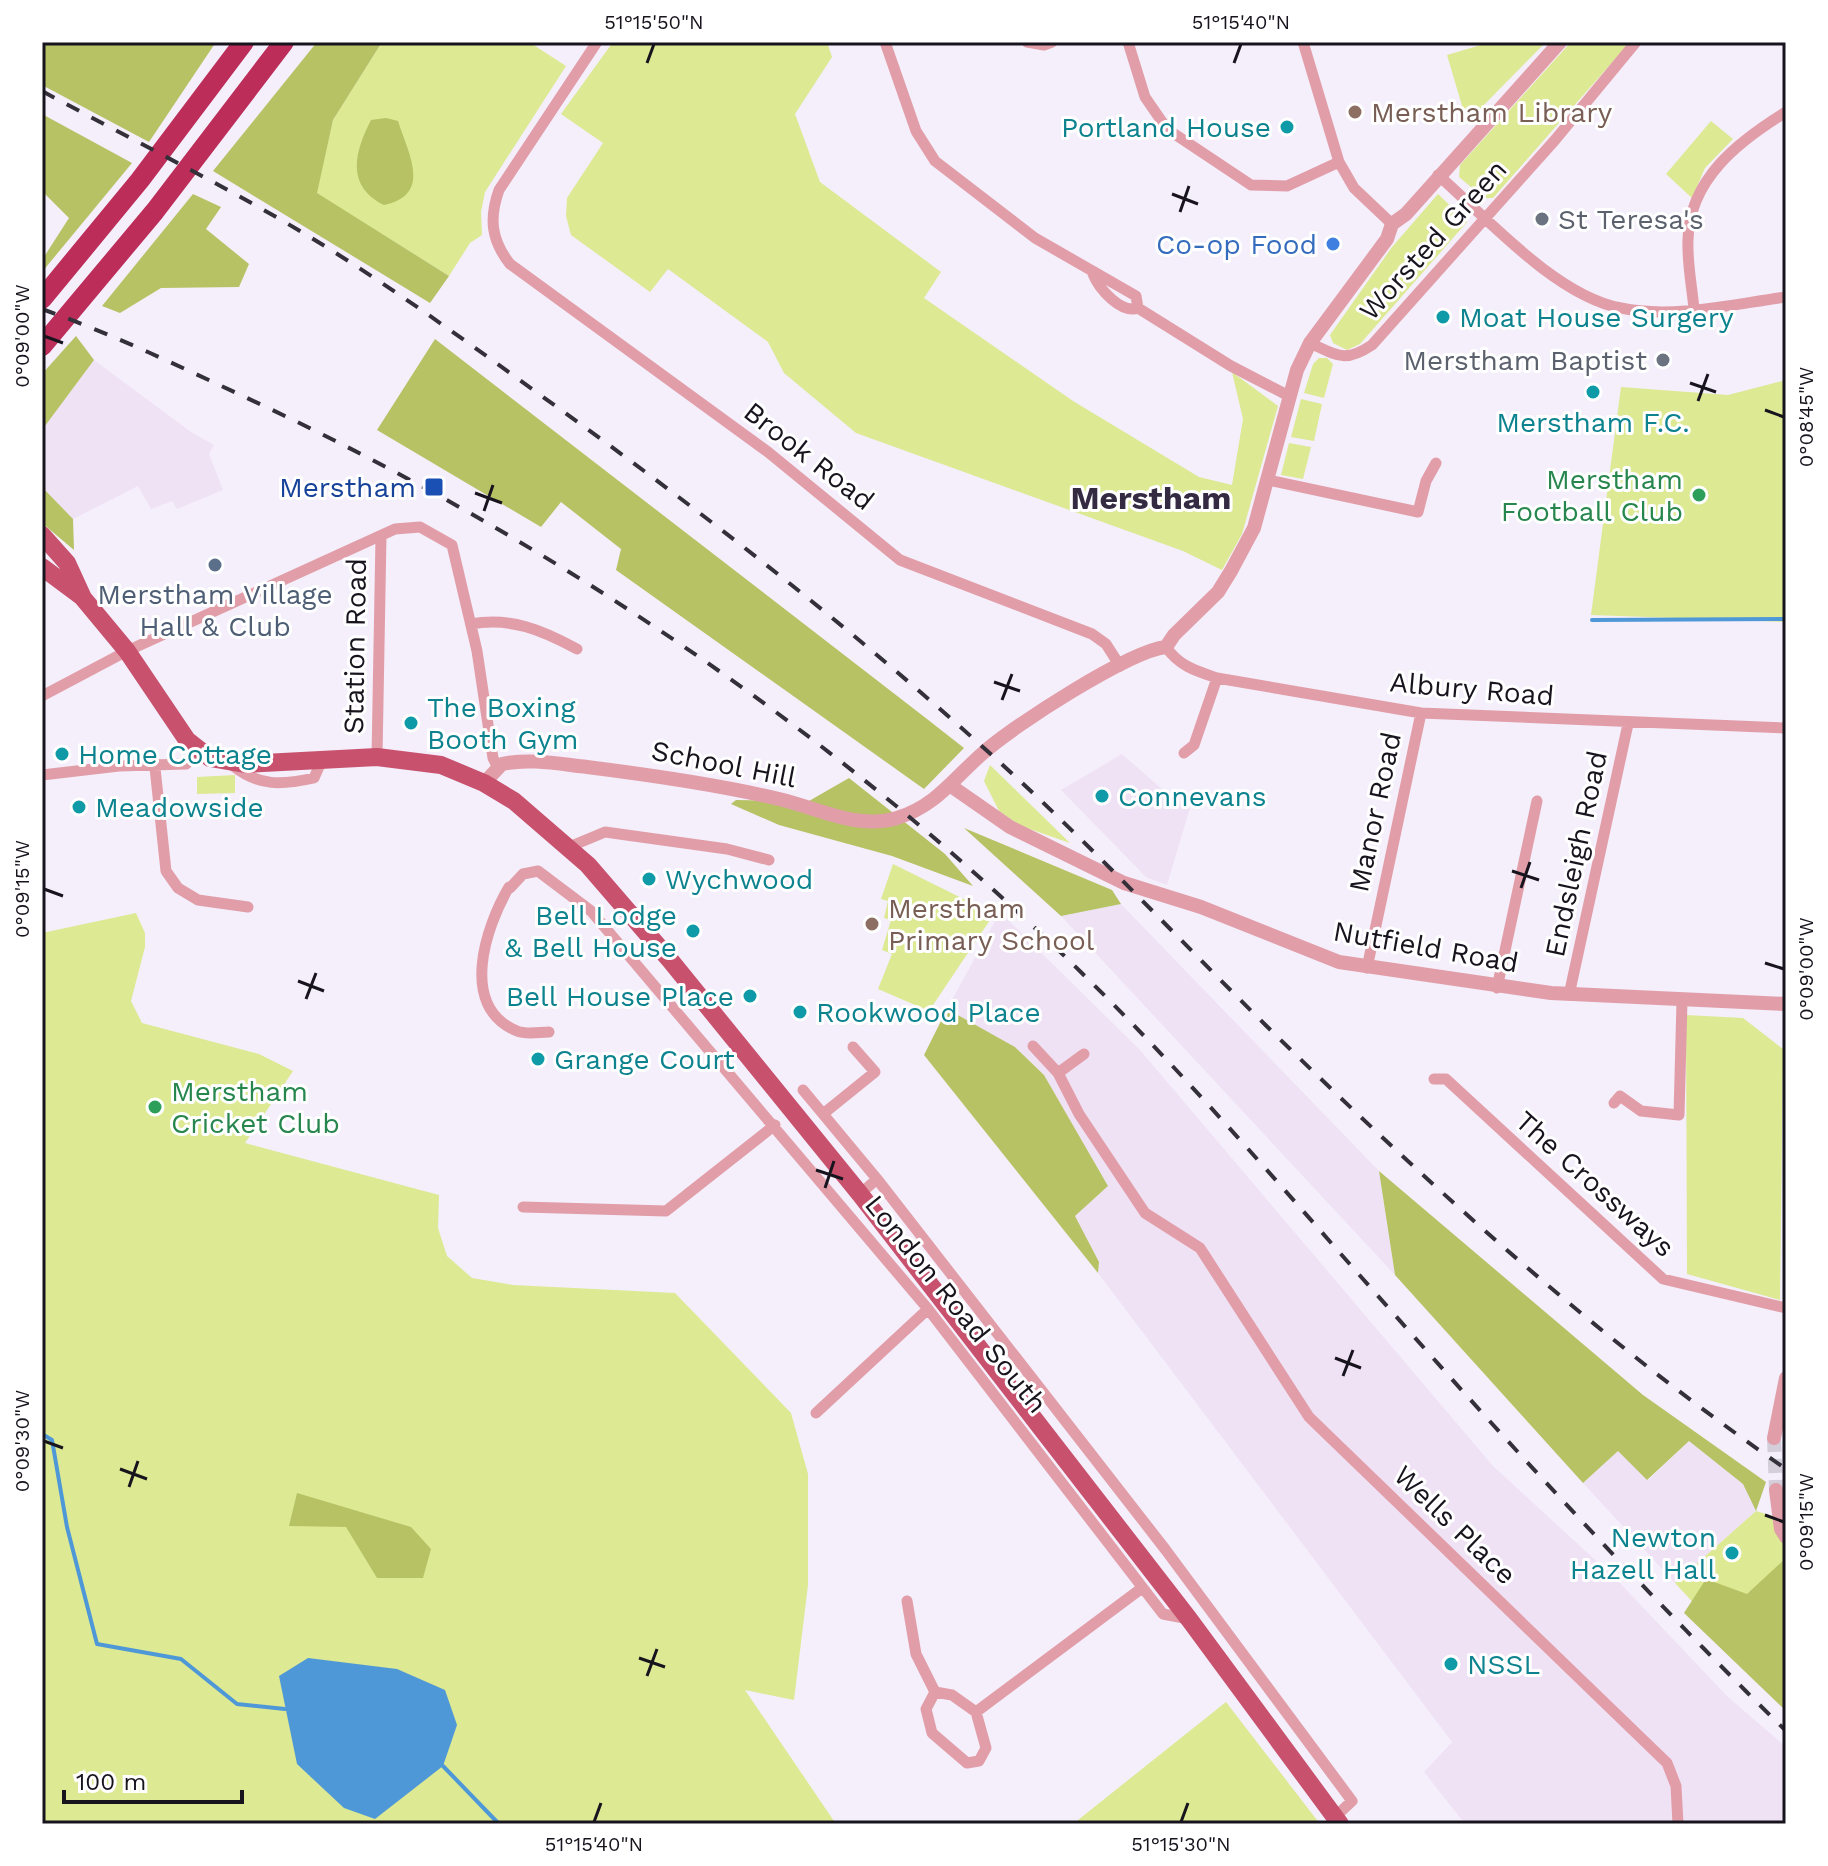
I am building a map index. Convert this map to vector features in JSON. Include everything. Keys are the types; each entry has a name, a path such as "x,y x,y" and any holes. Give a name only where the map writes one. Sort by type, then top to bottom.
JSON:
{"highway":[{"path":"42,299 140,180 244,42"},
{"path":"42,346 155,211 284,42"}],"main road":[{"path":"42,535 67,563 83,598"},
{"path":"42,567 83,598 127,651 187,740 199,751"},
{"name":"London Road South","path":"199,751 231,764 377,757 438,764 484,783 514,801 569,847 642,926 860,1194 1189,1619 1338,1820"}],"street":[{"name":"Brook Road","path":"597,42 499,190 493,208 494,238 510,264 768,452 900,560 1092,634 1106,644 1120,666"},
{"path":"885,42 916,131 935,161 1035,238 1093,274 1098,288 1131,311 1138,308 1231,366 1289,396"},
{"path":"1027,42 1052,42"},
{"path":"1128,42 1145,97 1167,129 1185,144 1251,185 1287,186 1339,162"},
{"path":"1303,42 1339,162 1354,188 1392,224"},
{"path":"1166,647 1174,635 1218,592 1254,528 1289,396 1310,343 1387,239 1392,224 1560,42"},
{"name":"Worsted Green","path":"1310,343 1337,356 1354,357 1372,345 1484,215 1555,140 1636,42"},
{"path":"1694,309 1688,239 1695,204 1714,170 1743,138 1786,112"},
{"path":"1438,175 1533,259 1601,303 1623,309 1694,309 1786,297"},
{"path":"1268,480 1418,512 1426,481 1436,463"},
{"path":"42,696 127,651 381,536 411,526 423,528 452,545 471,624 493,758 497,766 484,783"},
{"name":"Station Road","path":"377,757 381,536"},
{"path":"471,624 499,620 515,623 577,649"},
{"name":"School Hill","path":"497,766 550,763 640,773 779,799 864,823 898,818 926,807 1009,732 1120,666 1155,648 1166,647"},
{"name":"Albury Road","path":"1166,647 1189,669 1217,678 1421,713 1628,724 1786,728"},
{"path":"1184,753 1194,745 1217,678"},
{"name":"Manor Road","path":"1367,968 1421,713"},
{"name":"Endsleigh Road","path":"1569,995 1628,724"},
{"path":"42,775 119,766 155,768 186,764 199,751"},
{"path":"155,768 166,871 178,888 198,900 248,907"},
{"name":"Nutfield Road","path":"951,786 1010,827 1124,883 1201,907 1291,945 1367,968 1497,988 1569,995 1786,1004"},
{"path":"1497,988 1537,801"},
{"path":"569,847 605,832 727,849 769,860"},
{"name":"London Road South","path":"549,1032 519,1032 494,1014 480,967 494,912 509,888 523,874 538,871 591,911 775,1125 928,1309 1163,1614 1189,1619"},
{"path":"1614,1103 1620,1096 1641,1111 1679,1115 1682,1001"},
{"path":"1033,1046 1058,1073 1084,1054"},
{"path":"823,1114 875,1072 853,1047"},
{"name":"Wells Place","path":"1058,1073 1079,1114 1145,1213 1200,1248 1309,1417 1667,1763 1676,1786 1678,1824"},
{"name":"The Crossways","path":"1434,1079 1446,1079 1663,1279 1786,1308"},
{"path":"803,1090 877,1179"},
{"path":"523,1207 666,1211 775,1125"},
{"path":"825,1185 841,1172"},
{"name":"London Road South","path":"860,1194 877,1179 1156,1537 1352,1801 1338,1820"},
{"path":"816,1413 928,1309"},
{"path":"1774,1438 1786,1378"},
{"path":"1776,1490 1781,1529 1786,1537"},
{"path":"976,1712 1142,1588"},
{"path":"907,1601 916,1654 935,1692"},
{"path":"935,1692 952,1695 976,1712 986,1748 979,1761 967,1763 932,1733 926,1709 935,1692"}],"shaded area":[{"path":"94,360 191,432 214,445 209,454 223,490 177,509 172,501 151,509 138,486 73,519 42,487 42,430"},
{"path":"1122,754 1179,804 1190,808 1167,885 1146,877 1061,790"},
{"path":"1121,904 1379,1171 1395,1275 1061,916"},
{"path":"1000,912 1140,1050 1493,1466 1616,1579 1728,1697 1786,1747 1786,1824 1465,1824 1424,1772 1452,1742 1098,1273 1099,1262 1075,1216 1108,1186 1044,1075 1015,1047 947,1009"},
{"path":"1689,1441 1743,1484 1756,1511 1675,1583 1583,1483 1618,1451 1648,1480"}],"green space":[{"path":"42,42 216,42 149,142 42,85"},
{"path":"317,42 382,42 333,120 317,193 449,276 430,303 213,171"},
{"path":"382,42 529,42 566,66 485,192 481,212 482,235 470,243 449,276 316,193 333,120"},
{"path":"613,42 827,42 832,57 795,114 820,182 941,272 924,298 1073,401 1199,477 1232,485 1243,419 1232,372 1278,406 1242,534 1222,570 1183,551 856,433 784,373 768,342 668,269 650,292 571,235 566,216 567,198 603,143 561,114"},
{"path":"1491,42 1546,42 1473,116 1463,109 1447,55"},
{"path":"1571,42 1630,42 1493,198 1484,198 1459,177 1460,165"},
{"path":"42,114 132,163 42,272 42,260 69,218 42,191"},
{"path":"386,118 398,121 411,159 413,182 399,200 384,205 364,188 357,168 361,145 371,120"},
{"path":"1711,121 1733,139 1705,168 1692,198 1666,174"},
{"path":"193,194 221,207 206,229 249,264 239,287 161,288 120,313 102,306"},
{"path":"1438,194 1467,222 1360,344 1347,350 1333,343 1330,335 1392,247"},
{"path":"76,336 94,360 42,430 42,374"},
{"path":"435,339 964,748 924,789 616,570 621,549 561,502 541,527 377,430"},
{"path":"1319,358 1327,358 1333,364 1324,398 1304,393 1313,364"},
{"path":"1786,380 1786,622 1591,615 1621,387 1728,395"},
{"path":"1301,399 1322,404 1314,441 1291,437"},
{"path":"1289,443 1311,447 1303,479 1281,475"},
{"path":"42,487 73,519 74,550 42,523"},
{"path":"990,765 1070,843 1021,826 999,811 984,781"},
{"path":"235,775 235,793 197,794 197,777"},
{"path":"849,778 945,854 973,886 892,856 779,825 731,804 736,800 809,801"},
{"path":"964,828 1112,890 1121,904 1061,916"},
{"path":"893,864 994,914 929,1011 878,989 892,954 882,950 891,920 884,918 888,901 881,899"},
{"path":"136,913 145,933 145,947 131,1001 142,1023 259,1054 293,1071 245,1143 439,1195 438,1228 447,1256 472,1278 513,1285 675,1293 791,1413 808,1474 808,1585 794,1700 745,1690 836,1824 42,1824 42,933"},
{"path":"947,1009 1015,1047 1044,1075 1108,1186 1075,1216 1099,1262 1098,1273 924,1055"},
{"path":"1686,1015 1743,1018 1783,1049 1780,1300 1687,1274"},
{"path":"1379,1171 1643,1395 1766,1482 1756,1511 1743,1484 1689,1441 1647,1480 1618,1451 1583,1483 1395,1275"},
{"path":"297,1493 411,1527 431,1549 423,1578 377,1578 346,1527 289,1526"},
{"path":"1756,1511 1773,1516 1786,1540 1786,1703 1675,1583"},
{"path":"1786,1558 1786,1711 1684,1613 1706,1579 1747,1594"},
{"path":"1226,1702 1320,1824 1073,1824"}],"water":[{"path":"308,1658 397,1669 445,1690 457,1725 443,1766 375,1819 344,1808 297,1764 279,1676"}],"waterway":[{"path":"1592,620 1786,619"},
{"path":"42,1434 52,1440 67,1527 97,1644 181,1659 237,1704 285,1709"},
{"path":"443,1766 499,1824"}],"tunnel":[{"path":"1774,1438 1776,1490"}],"railway":[{"path":"42,91 269,213 380,282 614,448 781,576 943,711 1033,793 1290,1049 1468,1216 1655,1373 1786,1469"},
{"path":"42,309 126,342 262,405 488,523 702,659 805,734 904,813 1000,896 1093,984 1171,1064 1538,1473 1635,1578 1786,1731"}],"place":[{"name":"Merstham Library","path":"1355,112"},
{"name":"Portland House","path":"1287,127"},
{"name":"St Teresa's","path":"1542,219"},
{"name":"Co-op Food","path":"1333,244"},
{"name":"Moat House Surgery","path":"1443,317"},
{"name":"Merstham Baptist","path":"1663,360"},
{"name":"Merstham F.C.","path":"1593,392"},
{"name":"Merstham","path":"434,487"},
{"name":"Merstham Football Club","path":"1699,495"},
{"name":"Merstham Village Hall & Club","path":"215,565"},
{"name":"The Boxing Booth Gym","path":"411,723"},
{"name":"Home Cottage","path":"62,754"},
{"name":"Connevans","path":"1102,796"},
{"name":"Meadowside","path":"79,807"},
{"name":"Wychwood","path":"649,879"},
{"name":"Merstham Primary School","path":"872,924"},
{"name":"Bell Lodge & Bell House","path":"693,931"},
{"name":"Bell House Place","path":"750,996"},
{"name":"Rookwood Place","path":"800,1012"},
{"name":"Grange Court","path":"538,1059"},
{"name":"Merstham Cricket Club","path":"155,1107"},
{"name":"Newton Hazell Hall","path":"1732,1553"},
{"name":"NSSL","path":"1451,1664"}],"district":[{"name":"Merstham","path":"1151,498"}]}
